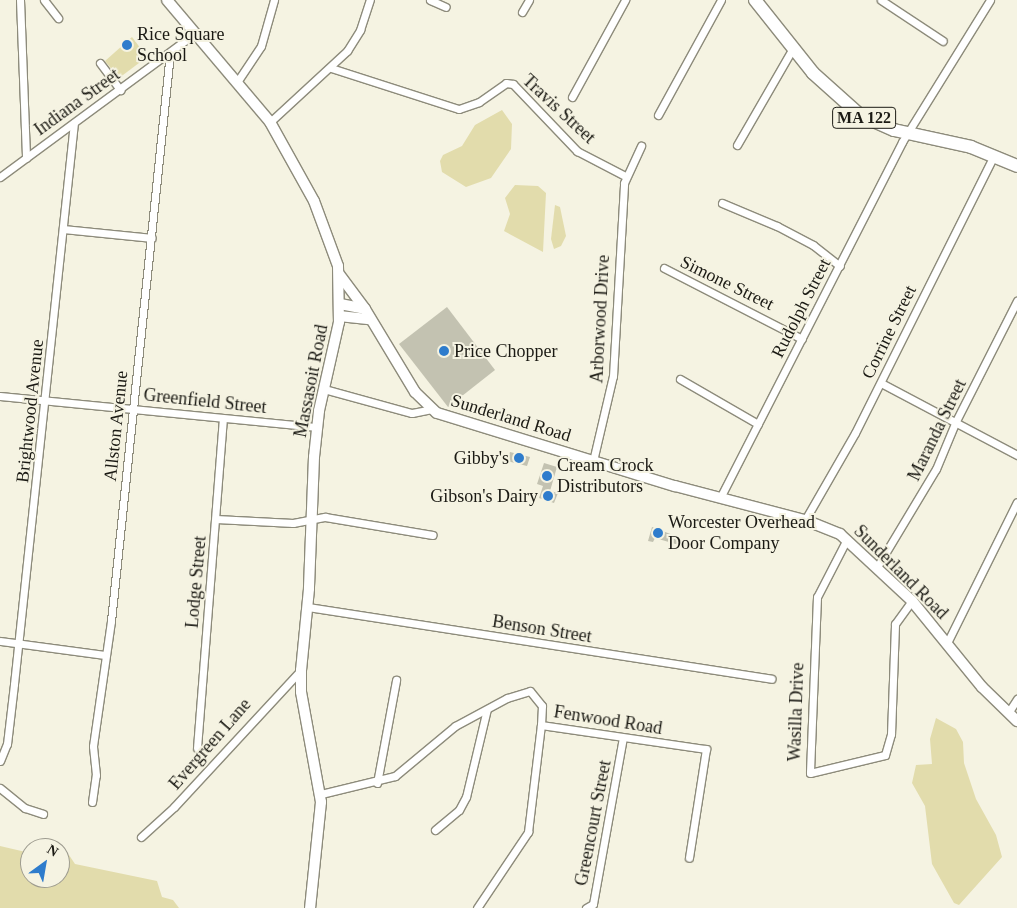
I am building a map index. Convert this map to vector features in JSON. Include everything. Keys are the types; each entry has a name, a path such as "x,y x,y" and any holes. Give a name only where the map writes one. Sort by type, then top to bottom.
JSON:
{"highway":[{"name":"MA 122","path":"755,0 793,48 850,108 869,121 907,134 994,155 1017,166"}],"main road":[{"name":"Massasoit Road","path":"166,0 270,122 321,216 339,274 340,316 317,427 308,607 301,670 301,692 320,794 320,835 310,908"},
{"name":"Sunderland Road","path":"339,274 365,309 408,383 432,409 459,421 593,461 805,520 847,539 912,601 1008,713 1017,721"},
{"path":"340,304 365,309"},
{"path":"340,316 370,320"}],"street":[{"path":"20,0 26,158"},
{"path":"44,0 58,18"},
{"path":"237,82 261,46 274,0"},
{"path":"270,122 331,68 356,38 370,0"},
{"path":"430,0 446,8"},
{"path":"522,12 529,0"},
{"path":"572,97 625,0"},
{"path":"658,115 721,0"},
{"path":"881,0 943,41"},
{"name":"Rudolph Street","path":"721,496 907,134 990,0"},
{"name":"Indiana Street","path":"0,177 195,33"},
{"path":"737,145 793,48"},
{"name":"Allston Avenue","path":"92,802 96,774 93,746 152,238 170,53"},
{"path":"100,63 120,90"},
{"name":"Travis Street","path":"331,68 458,109 480,102 506,84 513,84 577,151 625,176"},
{"name":"Brightwood Avenue","path":"0,761 7,744 12,701 46,400 74,123"},
{"path":"625,176 641,146"},
{"name":"Corrine Street","path":"805,520 881,383 994,155"},
{"name":"Arborwood Drive","path":"593,461 613,376 625,176"},
{"path":"722,203 784,230 840,266"},
{"path":"64,229 152,238"},
{"name":"Simone Street","path":"664,268 802,339"},
{"name":"Maranda Street","path":"877,567 936,469 956,421 1017,301"},
{"path":"680,379 758,424"},
{"path":"881,383 956,421 1017,455"},
{"path":"324,389 412,413 432,409"},
{"name":"Greenfield Street","path":"0,396 317,427"},
{"name":"Lodge Street","path":"197,748 223,419"},
{"path":"947,643 1017,502"},
{"path":"216,519 293,524 325,517 432,535"},
{"name":"Wasilla Drive","path":"847,539 817,597 810,773 885,755 891,734 895,624 912,601"},
{"name":"Benson Street","path":"308,607 770,680"},
{"path":"0,641 105,655"},
{"name":"Evergreen Lane","path":"141,838 174,807 301,670"},
{"path":"377,783 396,680"},
{"name":"Fenwood Road","path":"320,794 377,783 402,772 455,726 530,691 542,706 541,725 706,749 688,858"},
{"path":"1008,713 1017,698"},
{"path":"435,830 454,814 466,797 488,709"},
{"path":"477,908 528,832 541,725"},
{"name":"Greencourt Street","path":"586,908 595,906 623,738"},
{"path":"0,788 29,810 43,814"}],"shaded area":[{"path":"132,37 147,57 119,78 105,61"},
{"path":"502,110 512,124 511,149 491,178 466,187 442,172 440,161 443,155 462,146 475,125"},
{"path":"515,185 538,186 546,193 543,252 504,231 510,214 505,198"},
{"path":"555,205 560,207 566,236 561,246 554,249 551,239"},
{"path":"936,718 956,729 963,742 964,763 976,799 996,835 1002,857 959,905 954,903 932,864 925,806 912,783 916,765 932,764 930,739"},
{"path":"0,846 20,851 20,888 70,888 70,856 75,864 157,881 162,897 173,900 179,908 0,908"}],"building":[{"name":"Price Chopper","path":"447,307 495,370 448,407 399,344"},
{"name":"Gibby's","path":"510,452 530,457 527,466 507,461"},
{"name":"Cream Crock Distributors","path":"544,463 557,467 550,491 558,493 554,503 539,498 543,486 537,484"},
{"name":"Worcester Overhead Door Company","path":"652,527 681,538 679,545 655,538 653,542 648,541"}],"place":[{"name":"Rice Square School","path":"127,45"},
{"name":"Price Chopper","path":"444,351"},
{"name":"Gibby's","path":"519,458"},
{"name":"Cream Crock Distributors","path":"547,476"},
{"name":"Gibson's Dairy","path":"548,496"},
{"name":"Worcester Overhead Door Company","path":"658,533"}]}
